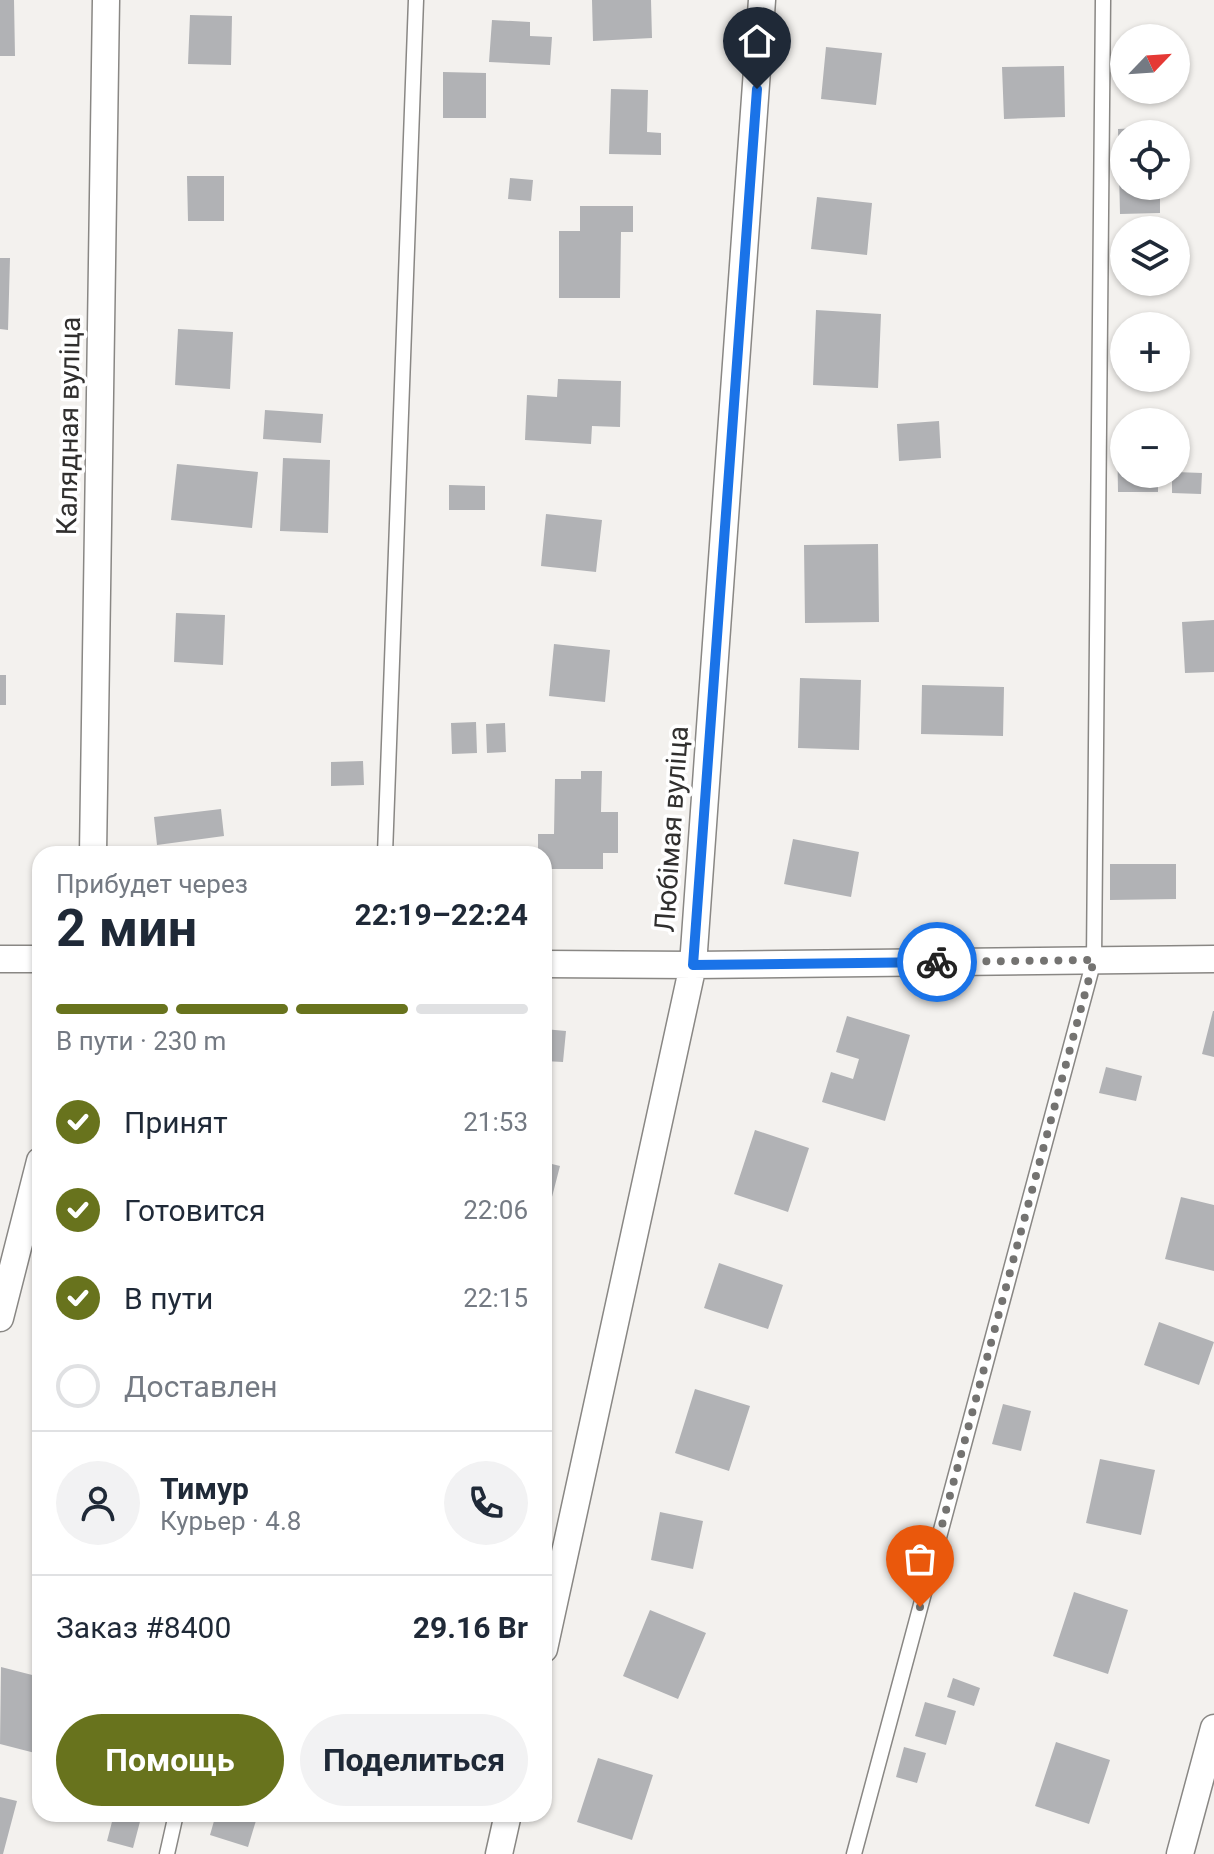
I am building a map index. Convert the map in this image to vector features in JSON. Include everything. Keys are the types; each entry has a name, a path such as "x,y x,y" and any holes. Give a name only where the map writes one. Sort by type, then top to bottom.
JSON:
{"street":[{"name":"Калядная вуліца","path":"93,846 106,0"},
{"name":"Любімая вуліца","path":"552,1612 693,965 762,0"},
{"path":"0,959 32,959"},
{"path":"552,964 1214,959"},
{"path":"0,1318 32,1192"},
{"path":"1180,1854 1214,1728"},
{"path":"499,1854 506,1822"}],"lane":[{"path":"385,846 416,0"},
{"path":"854,1854 1094,960 1103,0"},
{"path":"167,1854 174,1822"}],"building":[{"path":"0,0 14,0 15,56 0,56"},
{"path":"592,0 651,0 652,38 593,41"},
{"path":"190,15 232,16 231,65 188,64"},
{"path":"492,20 530,22 530,36 552,37 550,65 489,62"},
{"path":"826,47 882,53 876,105 821,99"},
{"path":"1064,66 1065,117 1004,119 1002,67"},
{"path":"443,72 486,73 486,118 443,118"},
{"path":"611,89 648,90 647,132 661,133 661,155 609,154"},
{"path":"187,176 224,176 224,221 188,221"},
{"path":"510,178 533,180 531,201 508,199"},
{"path":"817,197 872,203 867,255 811,249"},
{"path":"1120,200 1160,200 1160,213 1120,214"},
{"path":"580,206 633,206 633,232 621,232 620,298 559,298 559,231 580,231"},
{"path":"0,258 10,258 8,330 0,329"},
{"path":"816,310 881,314 878,388 813,385"},
{"path":"178,329 233,332 230,389 175,385"},
{"path":"558,379 621,381 620,427 592,426 591,444 525,440 527,395 557,397"},
{"path":"265,410 323,414 321,443 263,439"},
{"path":"939,421 941,458 899,461 897,424"},
{"path":"283,458 330,460 328,533 280,531"},
{"path":"177,464 258,472 252,528 171,520"},
{"path":"1190,473 1202,473 1201,494 1172,493 1172,488 1190,488"},
{"path":"449,485 485,486 485,510 449,510"},
{"path":"1118,488 1158,488 1158,492 1118,492"},
{"path":"546,514 602,520 596,572 541,566"},
{"path":"878,544 879,622 805,623 804,545"},
{"path":"176,613 225,615 223,665 174,662"},
{"path":"1214,620 1214,672 1185,673 1182,622"},
{"path":"554,644 610,650 605,702 549,696"},
{"path":"0,675 6,675 6,705 0,705"},
{"path":"800,678 861,680 859,750 798,748"},
{"path":"922,685 1004,687 1003,736 921,734"},
{"path":"476,722 477,753 452,754 451,723"},
{"path":"505,723 506,752 487,753 486,724"},
{"path":"363,761 364,785 331,786 331,762"},
{"path":"581,771 602,771 601,812 618,812 618,853 603,853 603,869 552,869 552,846 538,846 538,834 554,834 555,779 581,779"},
{"path":"221,809 224,836 157,845 154,817"},
{"path":"793,839 859,852 851,897 784,884"},
{"path":"1110,864 1176,864 1176,899 1110,900"},
{"path":"1214,1011 1214,1057 1202,1054"},
{"path":"847,1016 910,1035 885,1121 822,1102 831,1072 853,1079 859,1059 836,1052"},
{"path":"552,1030 566,1031 563,1062 552,1061"},
{"path":"1106,1067 1142,1076 1136,1101 1099,1093"},
{"path":"755,1130 809,1148 788,1212 734,1194"},
{"path":"552,1164 560,1166 552,1197"},
{"path":"1181,1197 1214,1205 1214,1271 1165,1259"},
{"path":"719,1263 783,1285 768,1329 704,1308"},
{"path":"1159,1322 1214,1342 1199,1385 1144,1365"},
{"path":"695,1389 750,1406 729,1471 675,1453"},
{"path":"1003,1404 1031,1411 1021,1451 992,1444"},
{"path":"1100,1459 1155,1470 1141,1535 1086,1523"},
{"path":"660,1512 703,1521 693,1569 651,1560"},
{"path":"1074,1592 1128,1610 1108,1674 1053,1656"},
{"path":"650,1610 706,1633 678,1699 623,1676"},
{"path":"1,1667 32,1675 32,1752 0,1744"},
{"path":"953,1678 980,1688 974,1706 947,1697"},
{"path":"925,1702 956,1711 946,1745 915,1736"},
{"path":"1056,1742 1110,1760 1089,1824 1035,1806"},
{"path":"904,1747 926,1753 917,1783 896,1777"},
{"path":"598,1758 653,1775 632,1840 577,1822"},
{"path":"0,1797 17,1801 3,1854 0,1854"},
{"path":"112,1822 140,1822 133,1848 107,1841"},
{"path":"214,1822 256,1822 248,1847 210,1835"}],"way so far":[{"path":"920,1607 1094,960 937,962"}],"route":[{"path":"757,89 693,965 937,962"}]}
